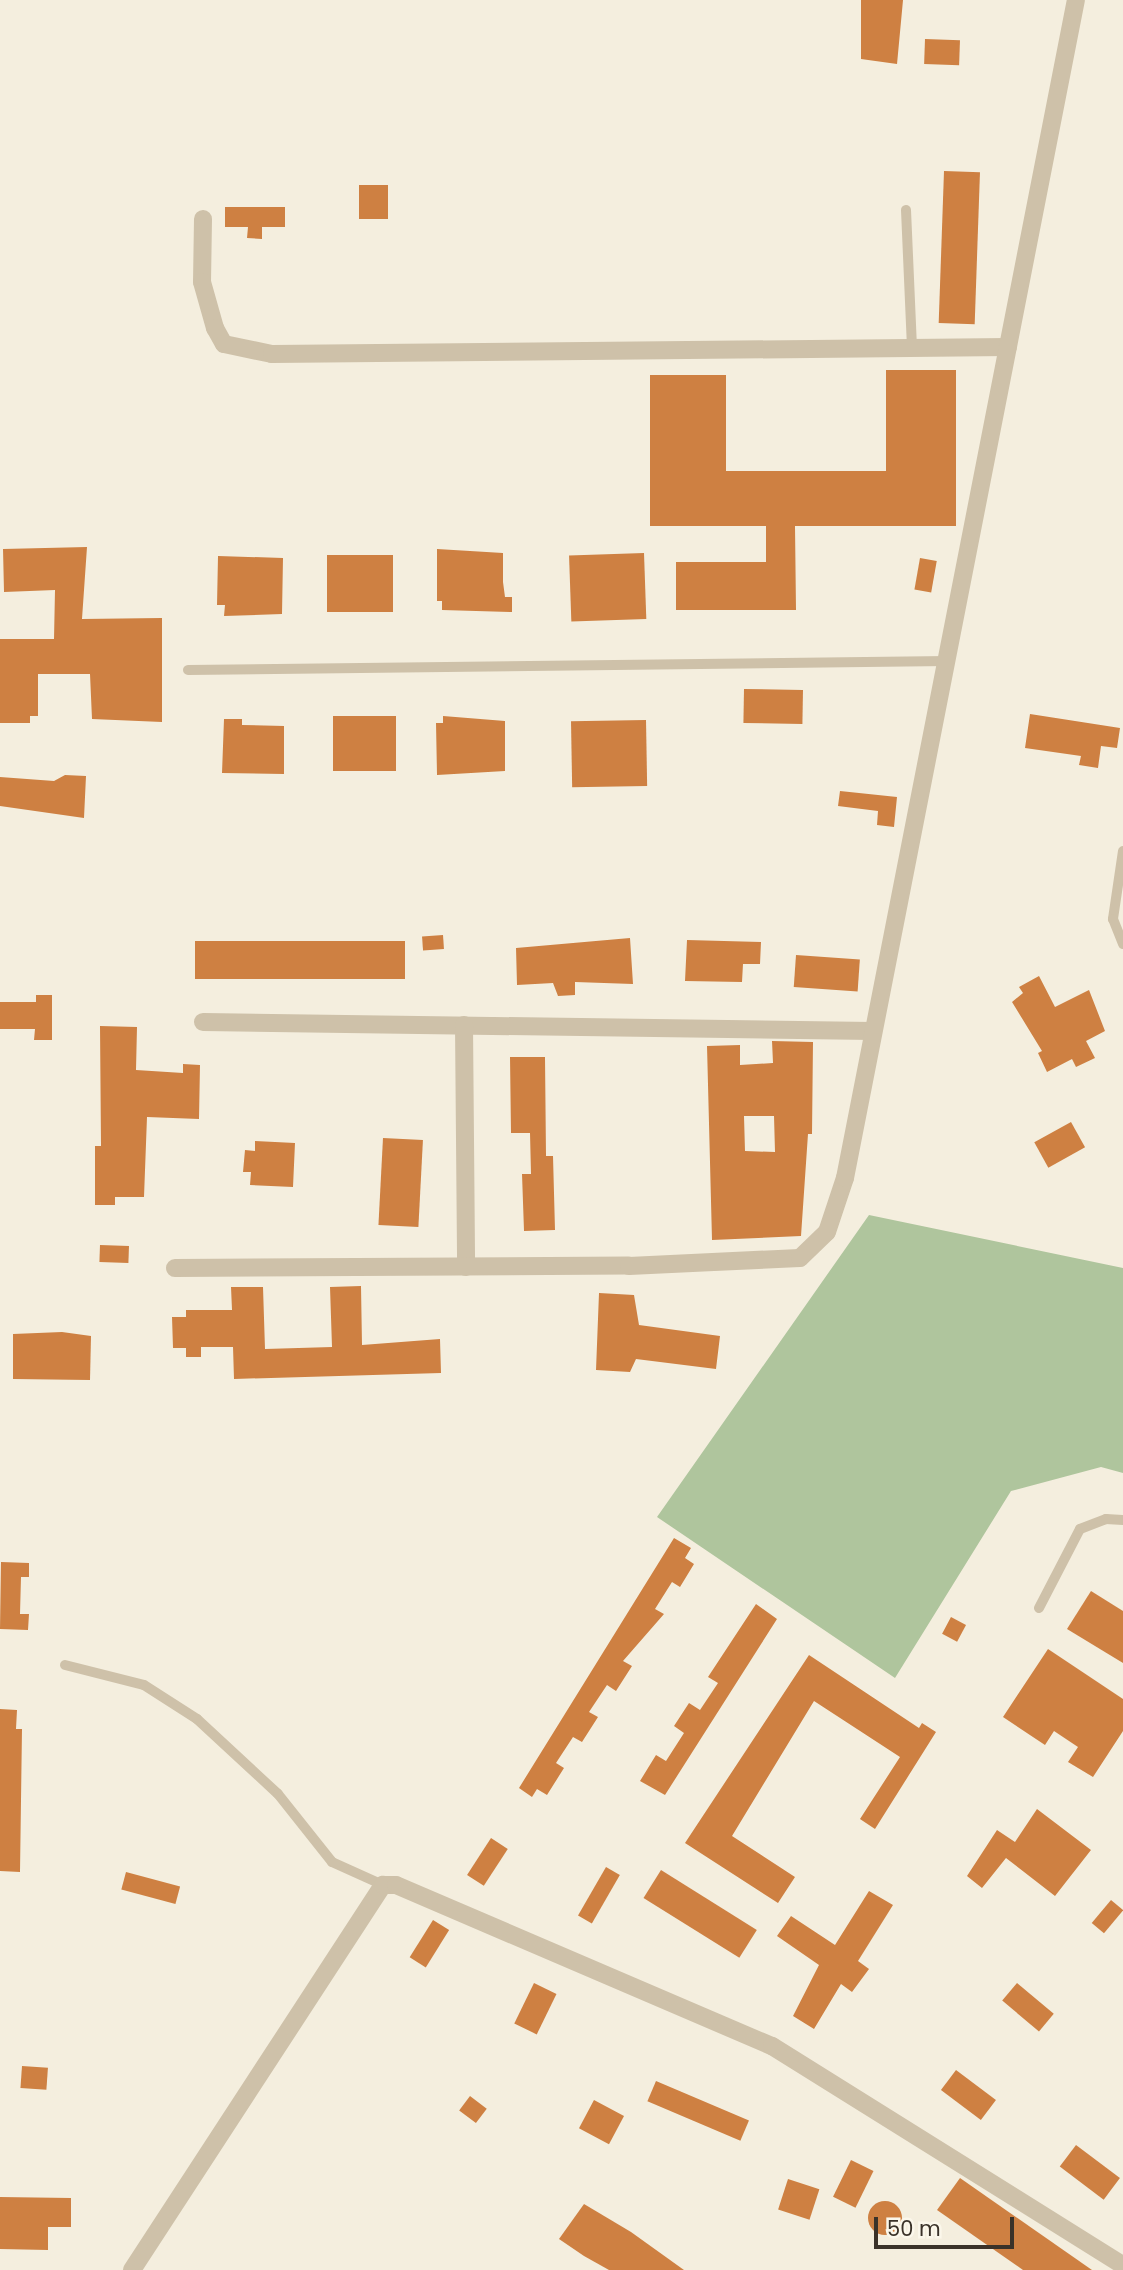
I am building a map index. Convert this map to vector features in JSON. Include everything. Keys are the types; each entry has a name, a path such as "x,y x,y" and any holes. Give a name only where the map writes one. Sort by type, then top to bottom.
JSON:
{"street":[{"path":"175,1268 466,1267 800,1258 827,1232 845,1178 1076,0"},
{"path":"203,219 202,282 215,328 224,344 262,353 1008,347"},
{"path":"204,1022 873,1031"},
{"path":"464,1026 466,1267"},
{"path":"132,2270 383,1885 396,1885 512,1932 772,2046 1123,2265"}],"lane":[{"path":"906,210 912,349"},
{"path":"188,670 948,661"},
{"path":"1123,851 1113,919 1123,944"},
{"path":"1039,1608 1080,1529 1106,1519 1123,1520"},
{"path":"65,1665 144,1685 197,1719 270,1786 332,1862 383,1885"}],"green space":[{"path":"869,1215 1123,1268 1123,1473 1101,1467 1011,1491 895,1678 657,1517"}],"building":[{"path":"861,0 903,0 897,64 861,59"},
{"path":"925,39 960,40 959,65 924,64"},
{"path":"944,171 980,172 975,324 939,323"},
{"path":"359,185 388,185 388,219 359,219"},
{"path":"225,207 285,207 285,227 262,227 262,239 247,238 248,227 225,227"},
{"path":"886,370 956,370 956,526 795,526 796,610 676,610 676,562 766,562 766,526 650,526 650,375 726,375 726,471 886,471"},
{"path":"87,547 82,619 162,618 162,722 92,719 90,674 38,674 38,716 30,716 30,723 0,723 0,639 54,639 55,590 4,592 3,549"},
{"path":"437,549 503,553 505,597 512,597 512,612 442,610 442,601 437,601"},
{"path":"644,553 646,619 571,622 569,556"},
{"path":"327,555 393,555 393,612 327,612"},
{"path":"218,556 283,558 282,614 224,616 225,605 217,605"},
{"path":"920,558 937,561 931,592 914,590"},
{"path":"744,689 803,690 802,724 743,723"},
{"path":"1030,714 1120,728 1117,748 1101,746 1098,768 1079,765 1081,756 1025,748"},
{"path":"333,716 396,716 396,771 333,771"},
{"path":"443,716 505,721 505,771 437,775 436,723 443,723"},
{"path":"224,719 242,719 242,725 284,726 284,774 222,773"},
{"path":"646,720 647,786 572,787 571,721"},
{"path":"65,775 86,776 84,818 0,806 0,777 54,781"},
{"path":"840,791 897,797 894,827 877,825 878,811 838,806"},
{"path":"443,935 444,949 423,950 422,936"},
{"path":"630,938 633,984 575,982 575,995 558,996 553,983 517,985 516,948"},
{"path":"687,940 761,942 760,964 743,964 742,982 685,981"},
{"path":"195,941 405,941 405,979 195,979"},
{"path":"796,955 860,959 858,991 794,987"},
{"path":"1039,976 1055,1007 1089,990 1105,1031 1086,1041 1095,1058 1076,1067 1072,1059 1047,1072 1038,1053 1042,1051 1012,1002 1023,993 1019,987"},
{"path":"36,995 52,995 52,1040 34,1040 35,1029 0,1029 0,1002 36,1002"},
{"path":"100,1026 137,1027 136,1070 183,1073 183,1064 200,1065 199,1119 147,1117 144,1197 115,1197 115,1205 95,1205 95,1146 101,1146"},
{"path":"772,1041 813,1042 812,1134 808,1134 801,1236 712,1240 707,1046 740,1045 740,1065 773,1063","holes":["744,1116 774,1116 775,1152 745,1151"]},
{"path":"510,1057 545,1057 546,1156 553,1156 555,1230 524,1231 522,1174 531,1174 530,1133 511,1133"},
{"path":"1071,1122 1085,1147 1048,1168 1034,1142"},
{"path":"383,1138 423,1140 418,1227 378,1225"},
{"path":"255,1141 295,1143 293,1187 250,1185 251,1172 243,1172 245,1150 255,1151"},
{"path":"100,1245 129,1246 128,1263 99,1262"},
{"path":"361,1286 362,1345 440,1339 441,1373 234,1379 233,1347 201,1347 201,1357 186,1357 186,1348 173,1348 172,1317 186,1317 186,1310 232,1310 231,1287 263,1287 265,1349 332,1347 330,1287"},
{"path":"599,1293 634,1295 639,1325 720,1336 716,1369 636,1359 630,1372 596,1370"},
{"path":"62,1332 91,1336 90,1380 13,1379 13,1334"},
{"path":"674,1538 691,1548 685,1558 694,1564 680,1587 672,1582 655,1609 664,1614 623,1661 632,1666 616,1691 607,1685 589,1712 598,1717 582,1742 573,1737 556,1763 564,1768 547,1795 537,1789 532,1797 519,1788"},
{"path":"1,1562 29,1563 29,1577 21,1577 20,1614 29,1614 28,1630 0,1629"},
{"path":"1091,1591 1123,1611 1123,1663 1067,1629"},
{"path":"756,1604 777,1619 665,1795 640,1781 656,1755 666,1761 684,1733 674,1726 689,1703 700,1710 718,1683 708,1677"},
{"path":"951,1617 966,1625 957,1642 942,1634"},
{"path":"1048,1649 1123,1699 1123,1731 1093,1777 1068,1762 1078,1747 1054,1731 1045,1745 1003,1717"},
{"path":"809,1655 919,1728 922,1723 936,1732 875,1829 860,1819 900,1757 814,1701 732,1836 795,1877 778,1903 685,1843"},
{"path":"0,1709 17,1710 16,1729 22,1729 20,1872 0,1871"},
{"path":"1037,1809 1091,1850 1055,1896 1006,1858 982,1888 967,1876 997,1830 1015,1842"},
{"path":"491,1838 508,1849 484,1886 467,1875"},
{"path":"606,1867 620,1875 592,1923 578,1915"},
{"path":"661,1870 757,1930 739,1958 644,1898"},
{"path":"126,1872 180,1886 175,1904 121,1889"},
{"path":"869,1891 893,1905 858,1961 869,1969 852,1992 841,1984 814,2029 793,2016 819,1965 777,1936 791,1916 835,1945"},
{"path":"1111,1900 1123,1911 1104,1933 1092,1923"},
{"path":"433,1920 449,1930 426,1967 410,1957"},
{"path":"534,1983 556,1994 537,2034 514,2023"},
{"path":"1017,1983 1054,2014 1039,2031 1002,2001"},
{"path":"22,2066 48,2068 46,2090 20,2088"},
{"path":"956,2070 996,2100 981,2120 941,2090"},
{"path":"656,2081 749,2120 740,2141 647,2101"},
{"path":"470,2096 487,2109 476,2123 459,2110"},
{"path":"594,2100 624,2116 609,2144 579,2128"},
{"path":"1076,2145 1120,2178 1104,2200 1060,2167"},
{"path":"851,2160 873,2171 855,2208 833,2197"},
{"path":"960,2178 1092,2270 1023,2270 937,2210"},
{"path":"788,2179 819,2189 809,2220 778,2209"},
{"path":"0,2197 71,2198 71,2227 48,2227 48,2250 0,2249"},
{"path":"885,2201 897,2206 902,2218 897,2230 885,2235 873,2230 868,2218 873,2206"},
{"path":"584,2204 631,2232 684,2270 609,2270 584,2256 559,2239"}]}
